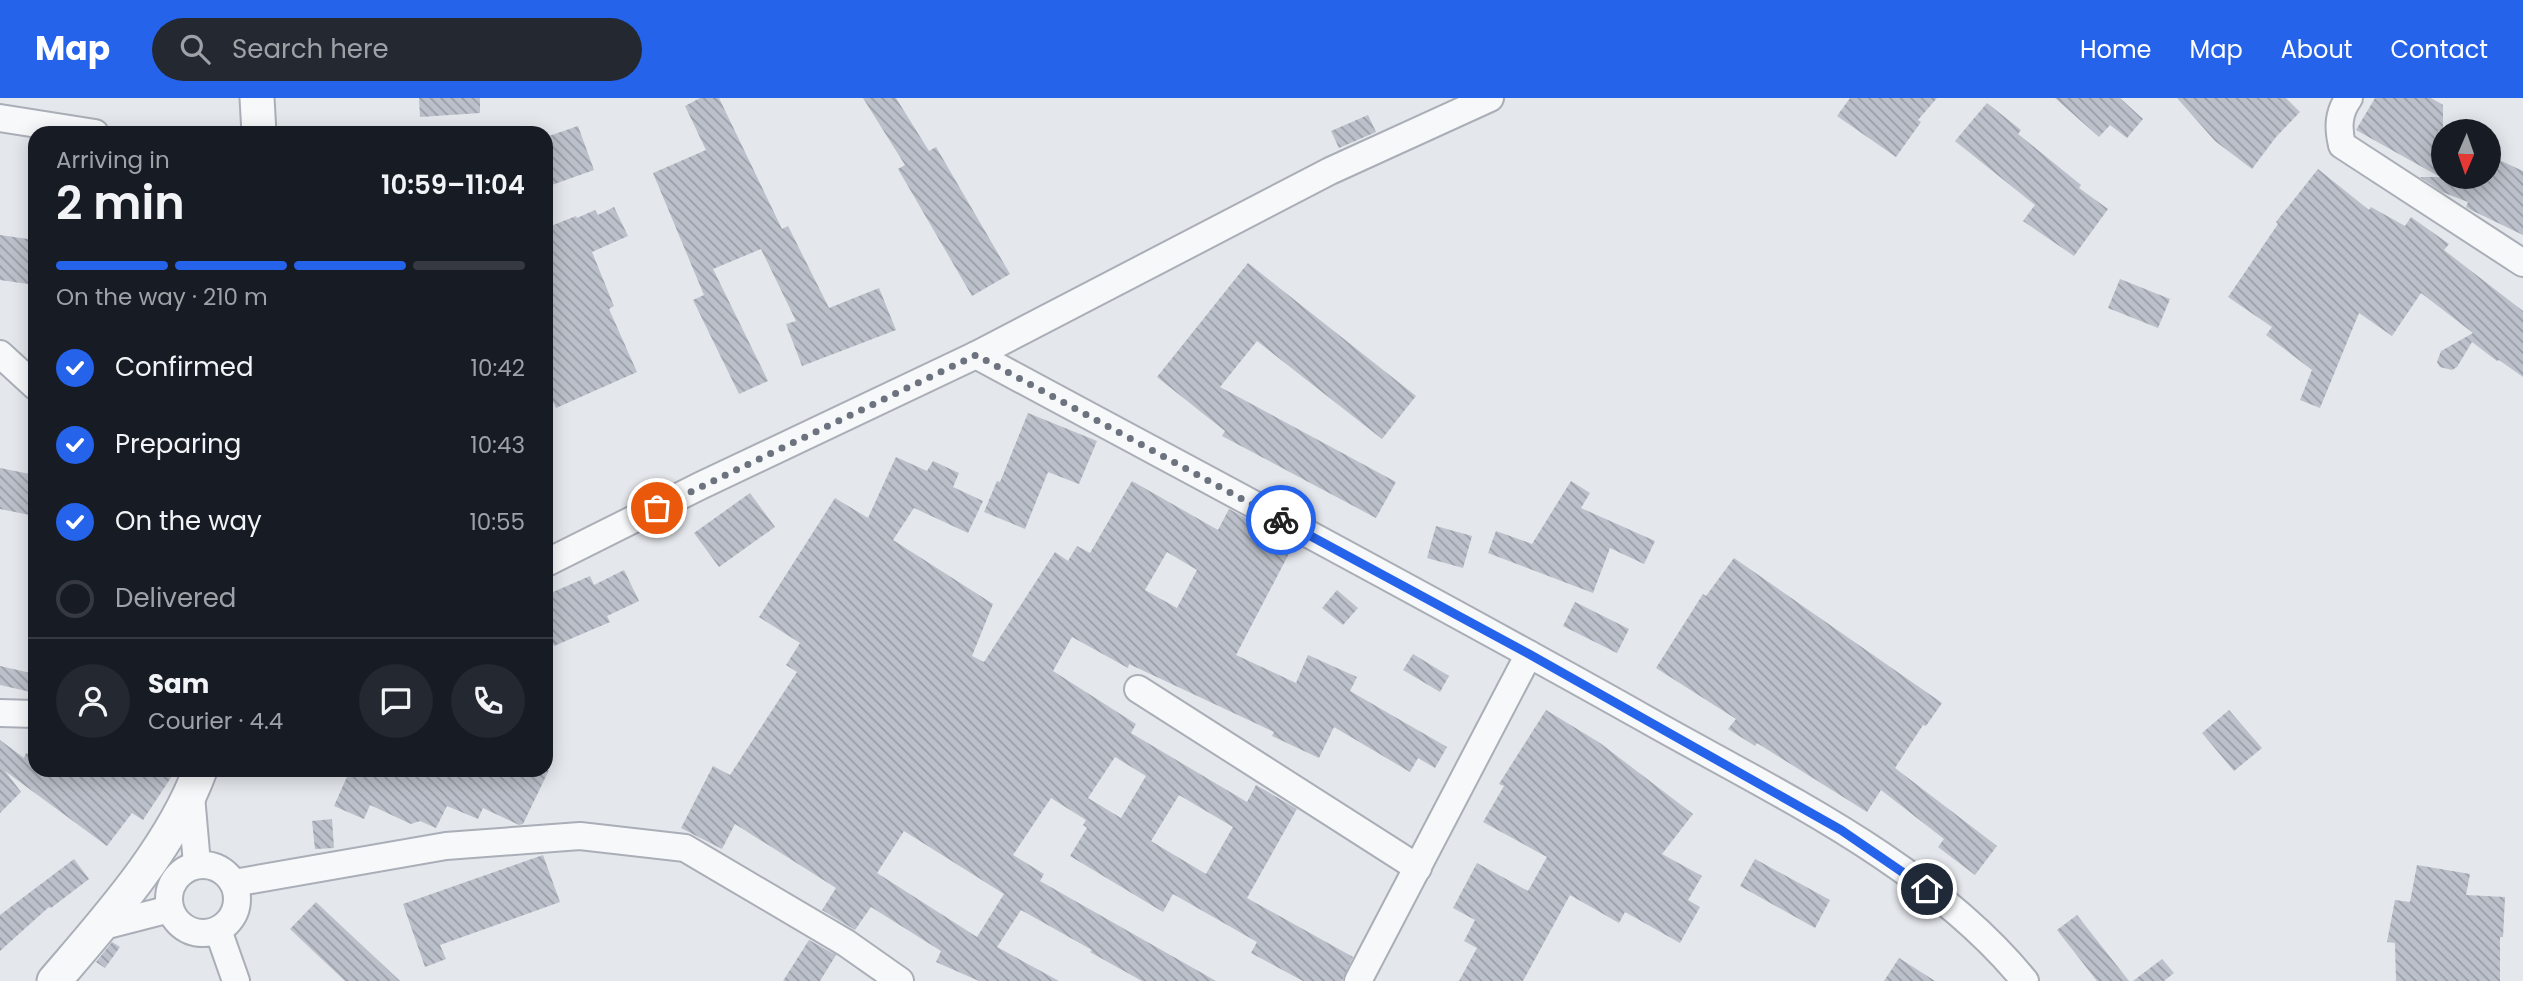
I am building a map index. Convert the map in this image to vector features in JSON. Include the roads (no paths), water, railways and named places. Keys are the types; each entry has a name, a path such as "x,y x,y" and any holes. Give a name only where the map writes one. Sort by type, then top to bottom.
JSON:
{"street":[{"path":"257,98 259,126"},
{"path":"553,560 702,485 976,355 1330,171 1490,98"},
{"path":"2348,98 2341,108 2339,122 2342,145 2523,263"},
{"path":"0,118 51,126"},
{"path":"0,354 28,380"},
{"path":"976,355 1529,654 1841,830 1949,903 2002,954 2025,981"},
{"path":"1358,981 1529,654"},
{"path":"1138,689 1419,868"},
{"path":"0,713 28,714"},
{"path":"196,783 197,864"},
{"path":"54,981 133,887 196,783"},
{"path":"234,883 446,846 580,836 685,848 846,943 901,981"},
{"path":"197,864 219,868 234,883 238,901 232,918 218,930 199,933 189,930 181,925 170,909 170,886 186,868 197,864"},
{"path":"100,927 170,909"},
{"path":"218,930 236,981"}]}
